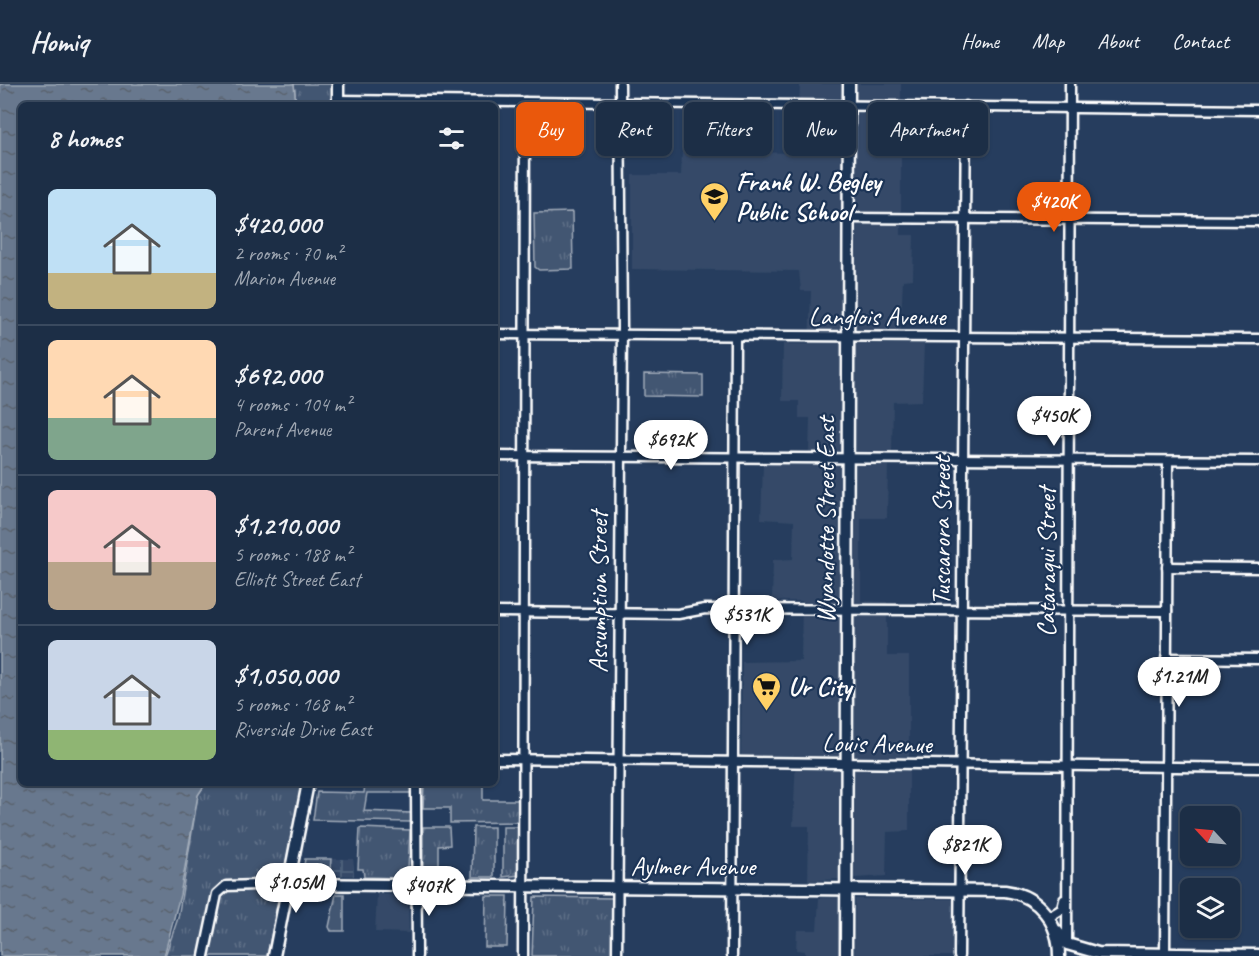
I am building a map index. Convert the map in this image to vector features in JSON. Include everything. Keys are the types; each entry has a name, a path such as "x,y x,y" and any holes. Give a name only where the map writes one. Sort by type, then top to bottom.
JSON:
{"main road":[{"path":"338,84 338,102"},
{"name":"Wyandotte Street East","path":"849,84 849,102"},
{"name":"Wyandotte Street East","path":"846,956 849,156"},
{"path":"274,956 307,786"},
{"name":"Aylmer Avenue","path":"288,884 960,890 1019,894 1036,903 1067,944"},
{"path":"1051,922 1059,956"},
{"path":"1067,944 1093,955 1259,955"}],"street":[{"name":"Assumption Street","path":"620,84 620,102"},
{"name":"Cataraqui Street","path":"1067,944 1065,897 1070,84"},
{"path":"498,102 516,102"},
{"path":"672,103 784,104"},
{"path":"988,106 1259,110"},
{"path":"523,956 525,156"},
{"name":"Assumption Street","path":"617,956 620,156"},
{"name":"Tuscarora Street","path":"959,956 966,156"},
{"path":"849,218 1259,221"},
{"name":"Langlois Avenue","path":"498,334 1259,339"},
{"path":"732,956 735,336"},
{"path":"498,456 1259,461"},
{"path":"1165,955 1168,461"},
{"path":"1167,567 1259,568"},
{"path":"498,612 678,614 705,609 1167,611"},
{"path":"1166,658 1259,659"},
{"name":"Louis Avenue","path":"498,759 1259,768"},
{"path":"416,786 417,956"},
{"path":"204,956 217,894 226,886 288,884"},
{"path":"1051,922 1062,909 1065,897"}],"shaded area":[{"path":"800,84 901,84 901,102 868,102 868,156 901,156 901,235 914,235 913,279 903,280 900,342 924,343 922,401 893,402 892,453 809,452 810,418 799,418 799,401 782,401 783,344 809,344 811,291 801,291 799,271 632,269 632,175 681,175 682,151 684,151 684,156 772,156 772,153 784,153 784,156 856,156 856,102 799,102"},
{"path":"888,464 887,518 861,518 861,601 887,602 887,656 909,656 909,831 887,832 886,876 808,881 809,826 793,826 796,756 741,755 742,662 801,661 802,601 772,601 773,560 793,559 794,521 761,519 763,465"},
{"path":"331,859 353,859 354,876 330,875"},
{"path":"377,894 408,895 409,933 375,932"},
{"path":"839,897 838,956 805,956 805,951 796,950 797,930 817,930 819,898"},
{"path":"855,899 955,899 954,956 854,956"}],"green space":[{"path":"294,84 334,84 334,102 296,102"},
{"path":"572,212 573,269 539,270 535,267 534,213"},
{"path":"644,374 703,375 703,397 644,396"},
{"path":"204,786 301,786 267,956 165,956 178,918 198,795"},
{"path":"365,786 411,786 411,793 367,793 364,811 411,813 411,822 313,820 317,792 364,793"},
{"path":"424,786 483,786 483,800 521,800 521,822 450,823 450,808 423,808"},
{"path":"423,827 449,827 450,845 439,846 439,876 427,877 423,873"},
{"path":"473,827 494,827 494,877 472,877"},
{"path":"503,827 520,827 520,875 503,877"},
{"path":"360,828 410,830 408,870 399,870 398,878 364,877 363,869 358,869"},
{"path":"305,859 331,859 330,875 306,874 303,871"},
{"path":"336,894 344,894 344,931 331,931 329,927"},
{"path":"486,896 508,896 507,947 485,947"},
{"path":"534,897 613,898 614,956 532,956"}],"water":[{"path":"0,84 294,84 296,102 18,102 18,786 204,786 198,795 180,895 164,956 0,956"}],"place":[{"name":"Frank W. Begley Public School","path":"715,222"},
{"name":"Ur City","path":"767,712"}]}
